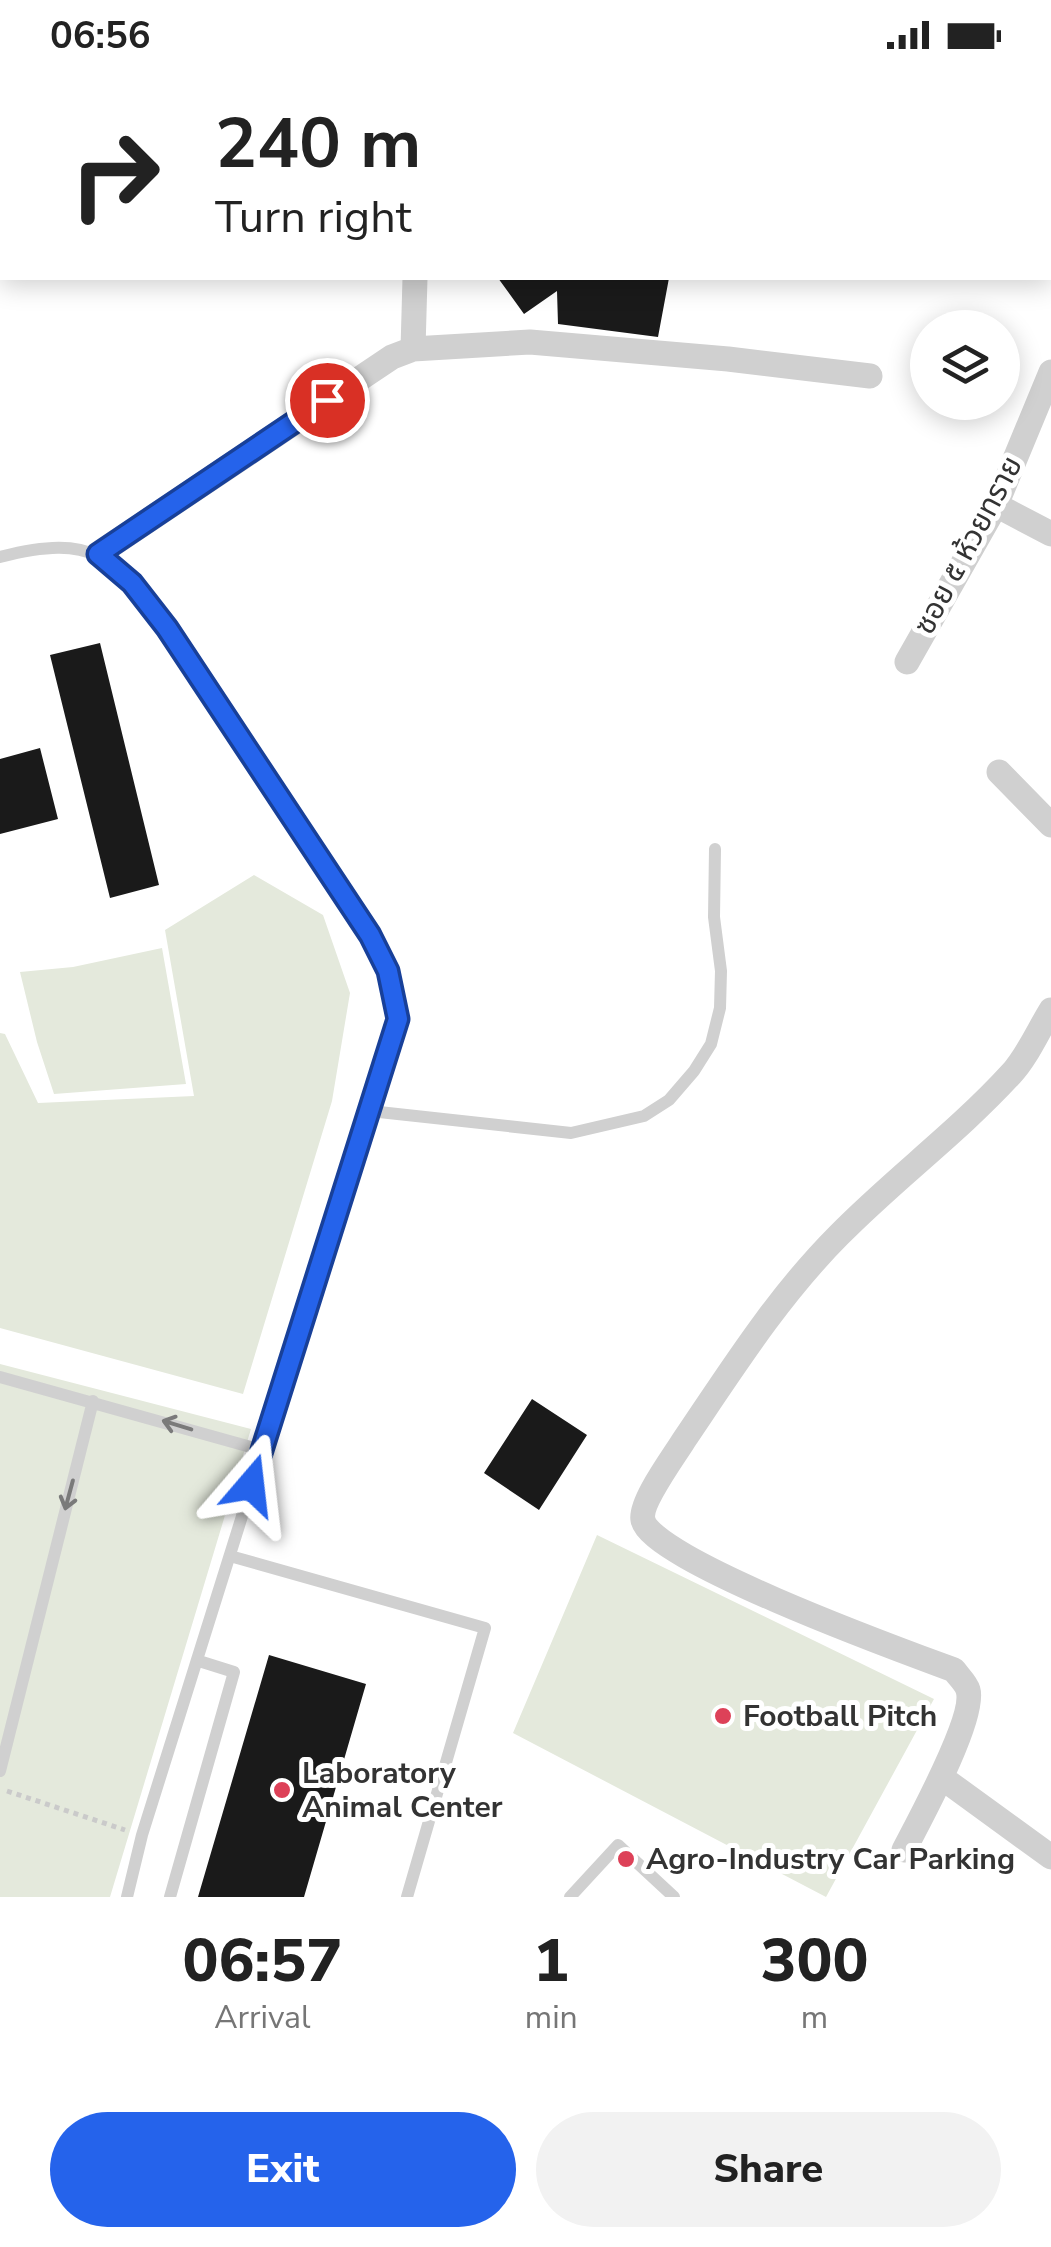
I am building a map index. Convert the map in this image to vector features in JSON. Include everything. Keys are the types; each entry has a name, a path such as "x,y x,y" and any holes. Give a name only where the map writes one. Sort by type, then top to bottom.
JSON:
{"street":[{"path":"413,349 415,280"},
{"path":"98,554 392,357 413,349 530,342 870,376"},
{"name":"ซอย ๕ ห้วยทราย","path":"906,662 996,505 1051,372"},
{"path":"996,505 1051,534"},
{"path":"999,772 1051,825"},
{"path":"904,1850 941,1777 968,1708 968,1689 954,1670 817,1619 721,1574 654,1535 642,1516 661,1476 763,1322 837,1236 1013,1072 1051,1010"},
{"path":"941,1777 1051,1857"}],"lane":[{"path":"0,557 65,548 98,554 132,583 167,628 370,935 388,971 398,1019 261,1450 142,1836 127,1897"},
{"path":"370,1111 571,1133 644,1116 669,1100 694,1071 710,1044 720,1008 721,971 714,917 715,849"},
{"path":"0,1377 261,1450"},
{"path":"0,1770 93,1401"},
{"path":"230,1556 484,1628 407,1897"},
{"path":"170,1897 234,1672 198,1661"},
{"path":"570,1897 618,1845 674,1897"}],"path":[{"path":"0,1789 142,1836"}],"shaded area":[{"path":"254,875 323,915 350,993 332,1101 243,1394 0,1328 0,1033 5,1034 38,1103 194,1096 165,930"},
{"path":"162,948 186,1084 54,1094 20,972 73,967"},
{"path":"0,1364 251,1429 110,1897 0,1897"},
{"name":"Football Pitch","path":"597,1535 934,1699 826,1897 513,1733"}],"building":[{"path":"499,280 669,280 658,337 558,324 557,291 524,314"},
{"path":"100,643 159,885 110,898 50,655"},
{"path":"40,748 58,819 0,834 0,759"},
{"path":"532,1399 587,1435 539,1510 484,1473"},
{"name":"Laboratory Animal Center","path":"269,1655 366,1684 304,1897 198,1897"}],"place":[{"name":"Football Pitch","path":"723,1716"},
{"name":"Laboratory Animal Center","path":"282,1790"},
{"name":"Agro-Industry Car Parking","path":"626,1859"}],"route":[{"path":"251,1485 398,1019 388,971 370,935 167,628 132,583 98,554 327,400"}]}
